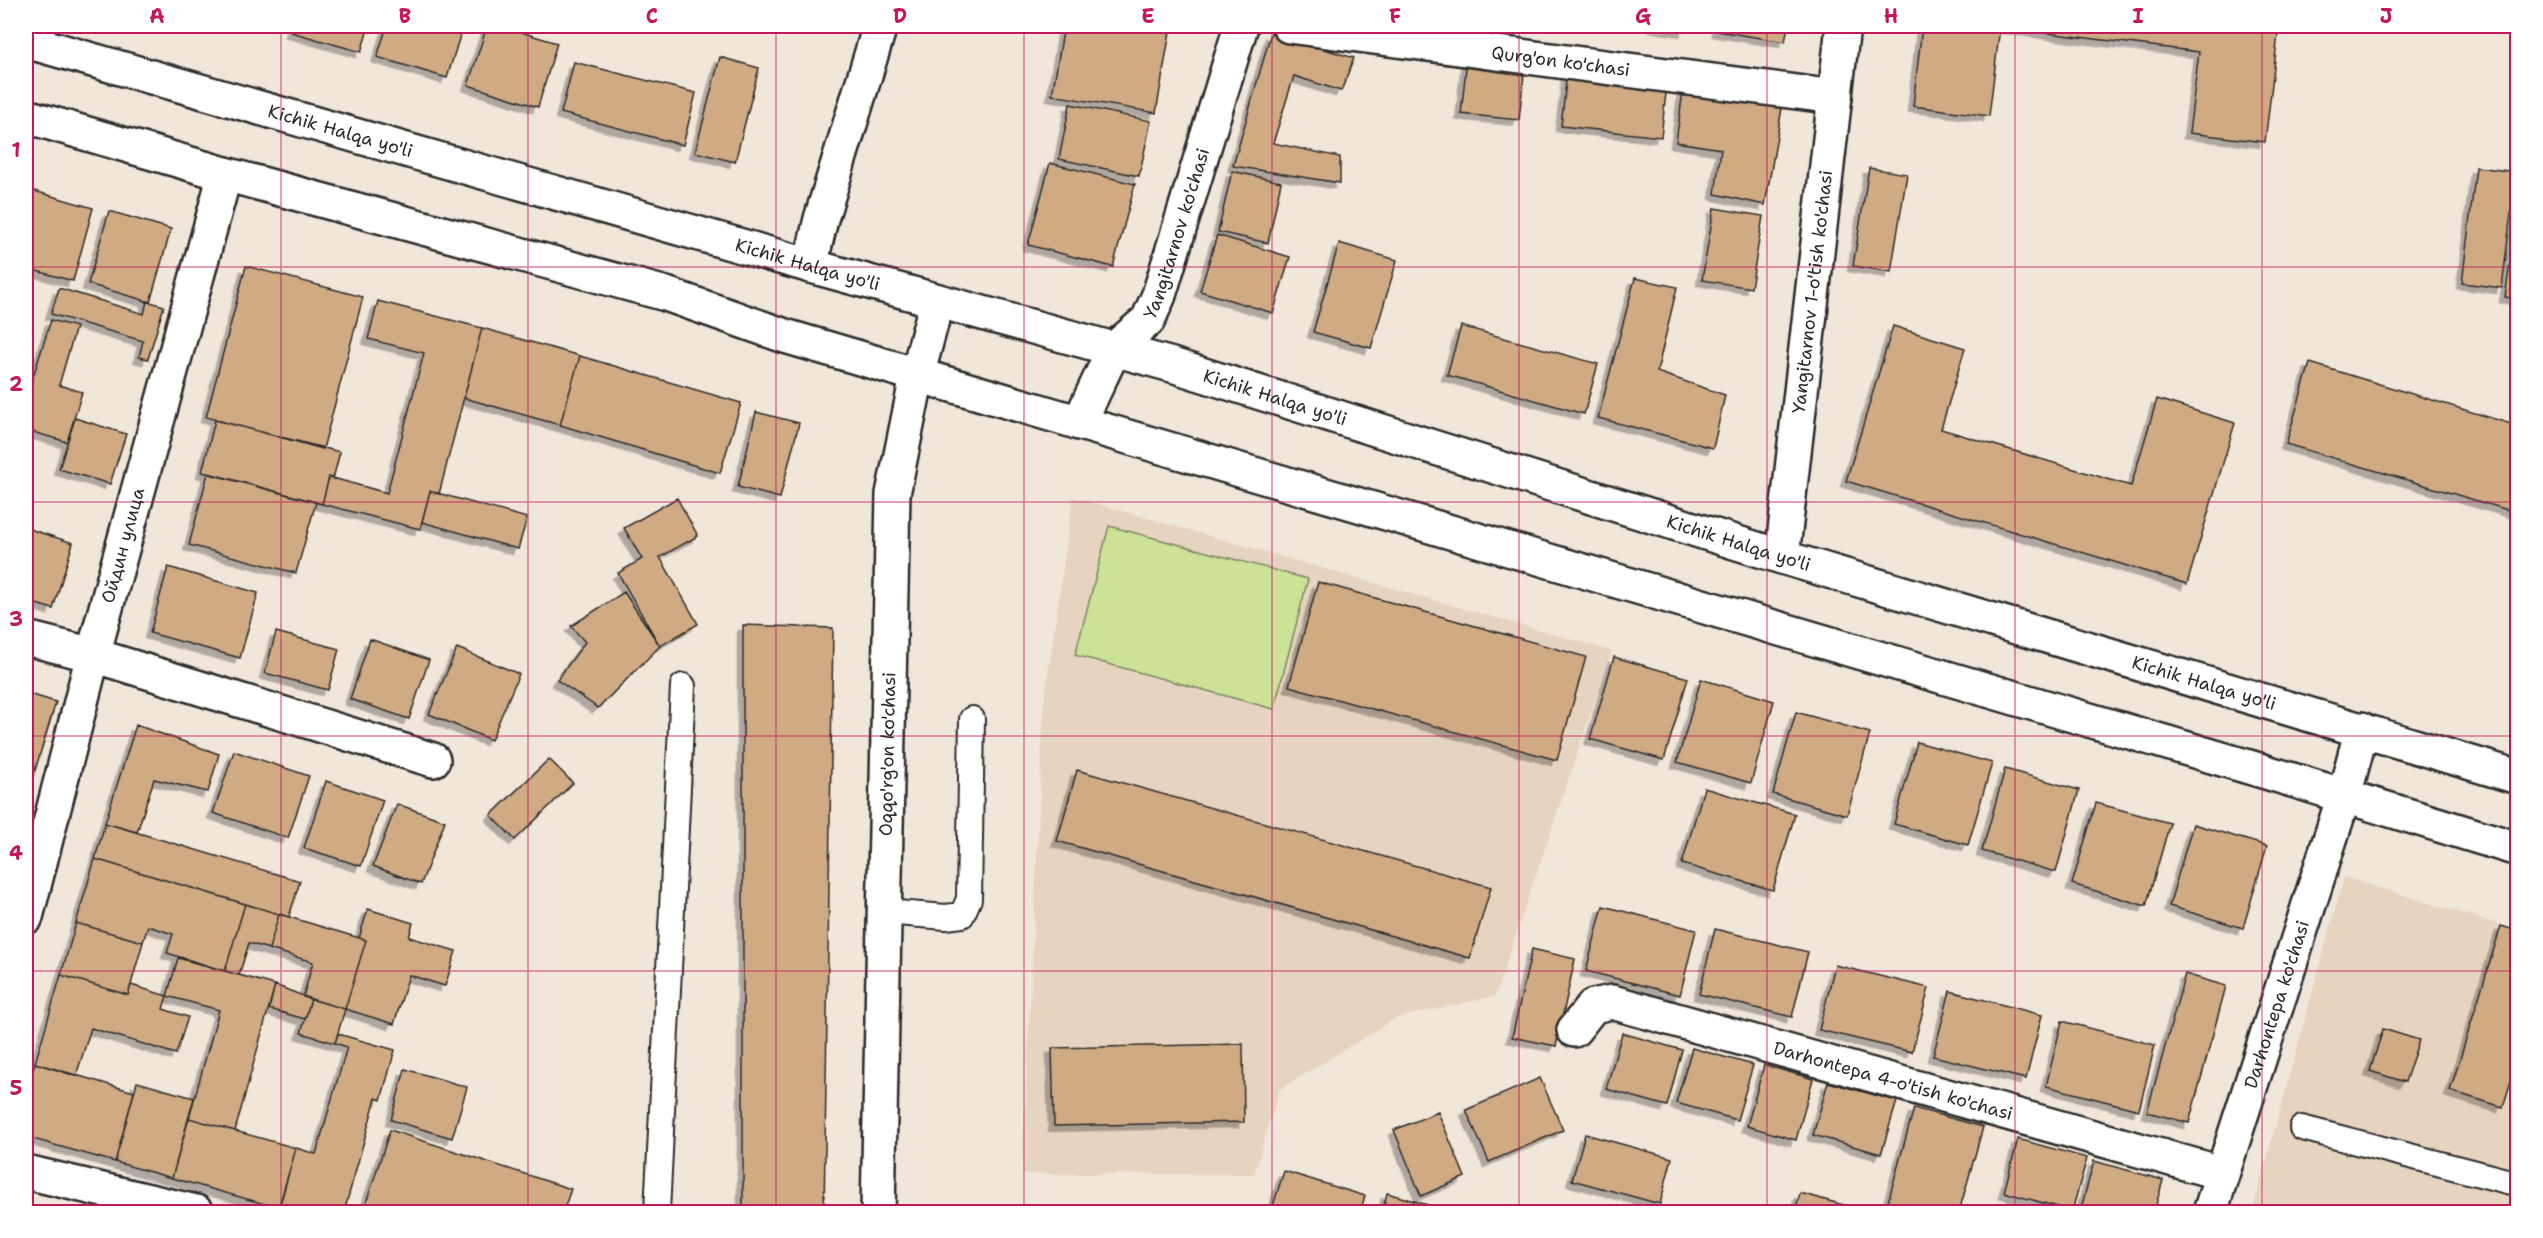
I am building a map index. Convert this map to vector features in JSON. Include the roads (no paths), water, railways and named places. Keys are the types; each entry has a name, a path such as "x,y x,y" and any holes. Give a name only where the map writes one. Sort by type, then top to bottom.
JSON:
{"main road":[{"path":"810,266 821,219 880,26"},
{"name":"Yangitarnov ko'chasi","path":"1079,423 1114,349 1148,320 1159,295 1241,26"},
{"name":"Qurg'on ko'chasi","path":"1289,26 1835,97"},
{"name":"Yangitarnov 1-o'tish ko'chasi","path":"1782,557 1843,26"},
{"name":"Kichik Halqa yo'li","path":"26,41 810,266 1201,374 1782,557 2517,777"},
{"path":"26,116 225,174 666,294 785,336 917,376 2517,849"},
{"name":"Ойдин улица","path":"26,917 93,655 225,174"},
{"name":"Oqqo'rg'on ko'chasi","path":"878,1212 893,494 917,376 937,301"},
{"path":"26,638 93,655 432,760"},
{"name":"Darhontepa ko'chasi","path":"2210,1212 2344,796 2362,729"},
{"name":"Darhontepa 4-o'tish ko'chasi","path":"1574,1030 1593,1006 1612,1002 2221,1173"},
{"path":"26,1172 196,1212"}],"lane":[{"path":"657,1212 683,686"},
{"path":"884,912 946,917 962,915 969,898 972,719"},
{"path":"2302,1128 2517,1184"}]}
